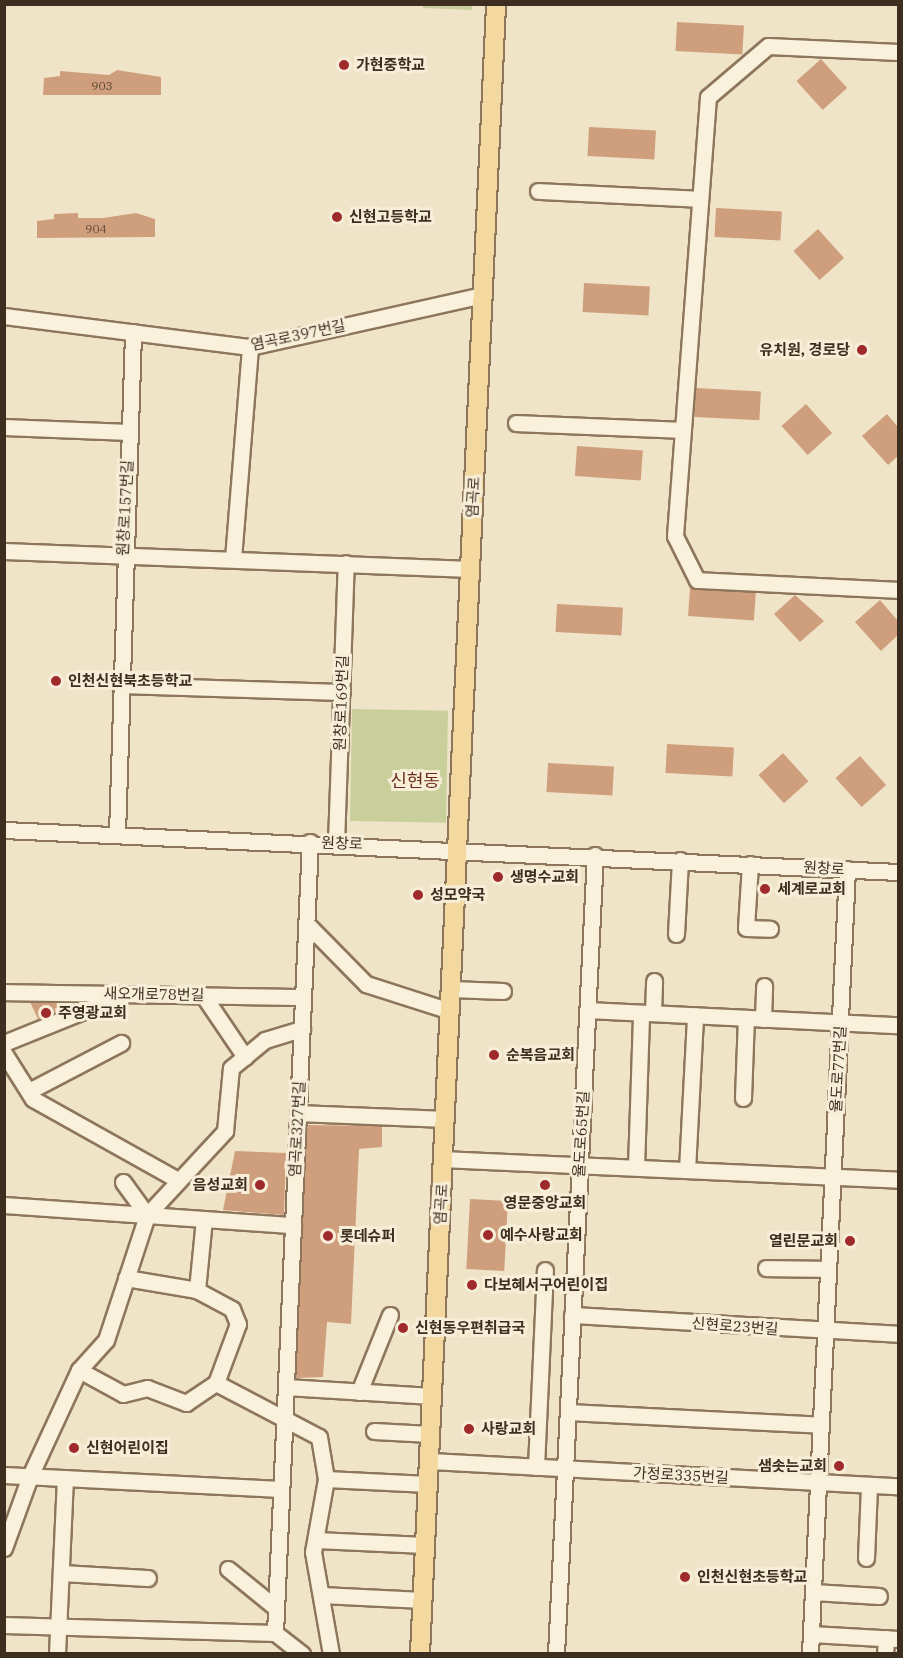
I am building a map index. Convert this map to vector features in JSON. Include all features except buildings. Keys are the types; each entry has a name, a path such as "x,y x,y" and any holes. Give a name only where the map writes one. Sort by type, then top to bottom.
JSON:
{"main road":[{"name":"염곡로","path":"420,1653 496,4"}],"street":[{"path":"898,52 768,46 708,97 675,536 697,580 898,590"},
{"path":"538,191 700,200"},
{"name":"염곡로397번길","path":"4,316 250,347 483,295"},
{"name":"원창로157번길","path":"117,834 122,555 133,332"},
{"path":"232,559 250,347"},
{"path":"516,423 683,430"},
{"path":"4,427 128,432"},
{"path":"4,551 470,569"},
{"name":"원창로169번길","path":"336,843 346,563"},
{"path":"120,685 342,692"},
{"name":"원창로","path":"4,830 457,848 898,872"},
{"name":"염곡로327번길","path":"275,1633 310,842"},
{"name":"율도로65번길","path":"556,1653 595,855"},
{"path":"676,934 680,860"},
{"path":"750,864 747,928 770,929"},
{"name":"율도로77번길","path":"810,1653 847,869"},
{"path":"306,923 366,984 450,1011"},
{"path":"636,1167 647,1013 654,981"},
{"path":"763,1018 764,986"},
{"path":"451,989 503,991"},
{"name":"새오개로78번길","path":"4,992 303,997"},
{"path":"4,1043 126,994"},
{"path":"203,995 245,1057"},
{"path":"587,1010 898,1025"},
{"path":"687,1170 695,1015"},
{"path":"743,1098 747,1018"},
{"path":"4,1548 30,1476 79,1370 106,1341 147,1215 225,1131 231,1068 265,1040 302,1029"},
{"path":"29,1091 121,1043"},
{"path":"4,1053 29,1091 178,1180"},
{"path":"298,1113 445,1119"},
{"path":"443,1159 898,1180"},
{"path":"123,1182 147,1215"},
{"path":"4,1205 293,1225"},
{"path":"197,1290 204,1219"},
{"path":"766,1268 828,1269"},
{"path":"536,1467 545,1270"},
{"path":"79,1370 123,1394 147,1388 186,1403 216,1383 238,1324 232,1309 197,1290 126,1278"},
{"path":"360,1392 390,1315"},
{"name":"신현로23번길","path":"572,1315 825,1333 898,1334"},
{"path":"216,1383 285,1417 319,1437 326,1479 316,1540 321,1595 331,1653"},
{"path":"286,1387 432,1396"},
{"path":"568,1412 821,1425"},
{"path":"374,1431 430,1434"},
{"name":"가정로335번길","path":"429,1461 898,1486"},
{"path":"4,1475 281,1489"},
{"path":"57,1653 65,1478"},
{"path":"326,1479 428,1484"},
{"path":"866,1558 869,1485"},
{"path":"316,1540 425,1545"},
{"path":"228,1569 276,1608"},
{"path":"61,1573 148,1578"},
{"path":"813,1592 879,1596"},
{"path":"321,1595 423,1600"},
{"path":"4,1625 275,1633 302,1653"},
{"path":"811,1634 890,1643"}],"green space":[{"path":"423,5 472,5 472,10 423,8"},
{"path":"352,709 448,711 446,823 350,821"}],"place":[{"name":"가현중학교","path":"344,65"},
{"name":"신현고등학교","path":"337,217"},
{"name":"유치원, 경로당","path":"862,350"},
{"name":"인천신현북초등학교","path":"56,681"},
{"name":"생명수교회","path":"498,877"},
{"name":"세계로교회","path":"765,889"},
{"name":"성모약국","path":"418,895"},
{"name":"주영광교회","path":"46,1013"},
{"name":"순복음교회","path":"494,1055"},
{"name":"음성교회","path":"260,1185"},
{"name":"영문중앙교회","path":"545,1185"},
{"name":"예수사랑교회","path":"488,1235"},
{"name":"롯데슈퍼","path":"328,1236"},
{"name":"열린문교회","path":"850,1241"},
{"name":"다보혜서구어린이집","path":"472,1285"},
{"name":"신현동우편취급국","path":"403,1328"},
{"name":"사랑교회","path":"469,1429"},
{"name":"신현어린이집","path":"74,1448"},
{"name":"샘솟는교회","path":"839,1466"},
{"name":"인천신현초등학교","path":"685,1577"}],"district":[{"name":"신현동","path":"415,781"}]}
